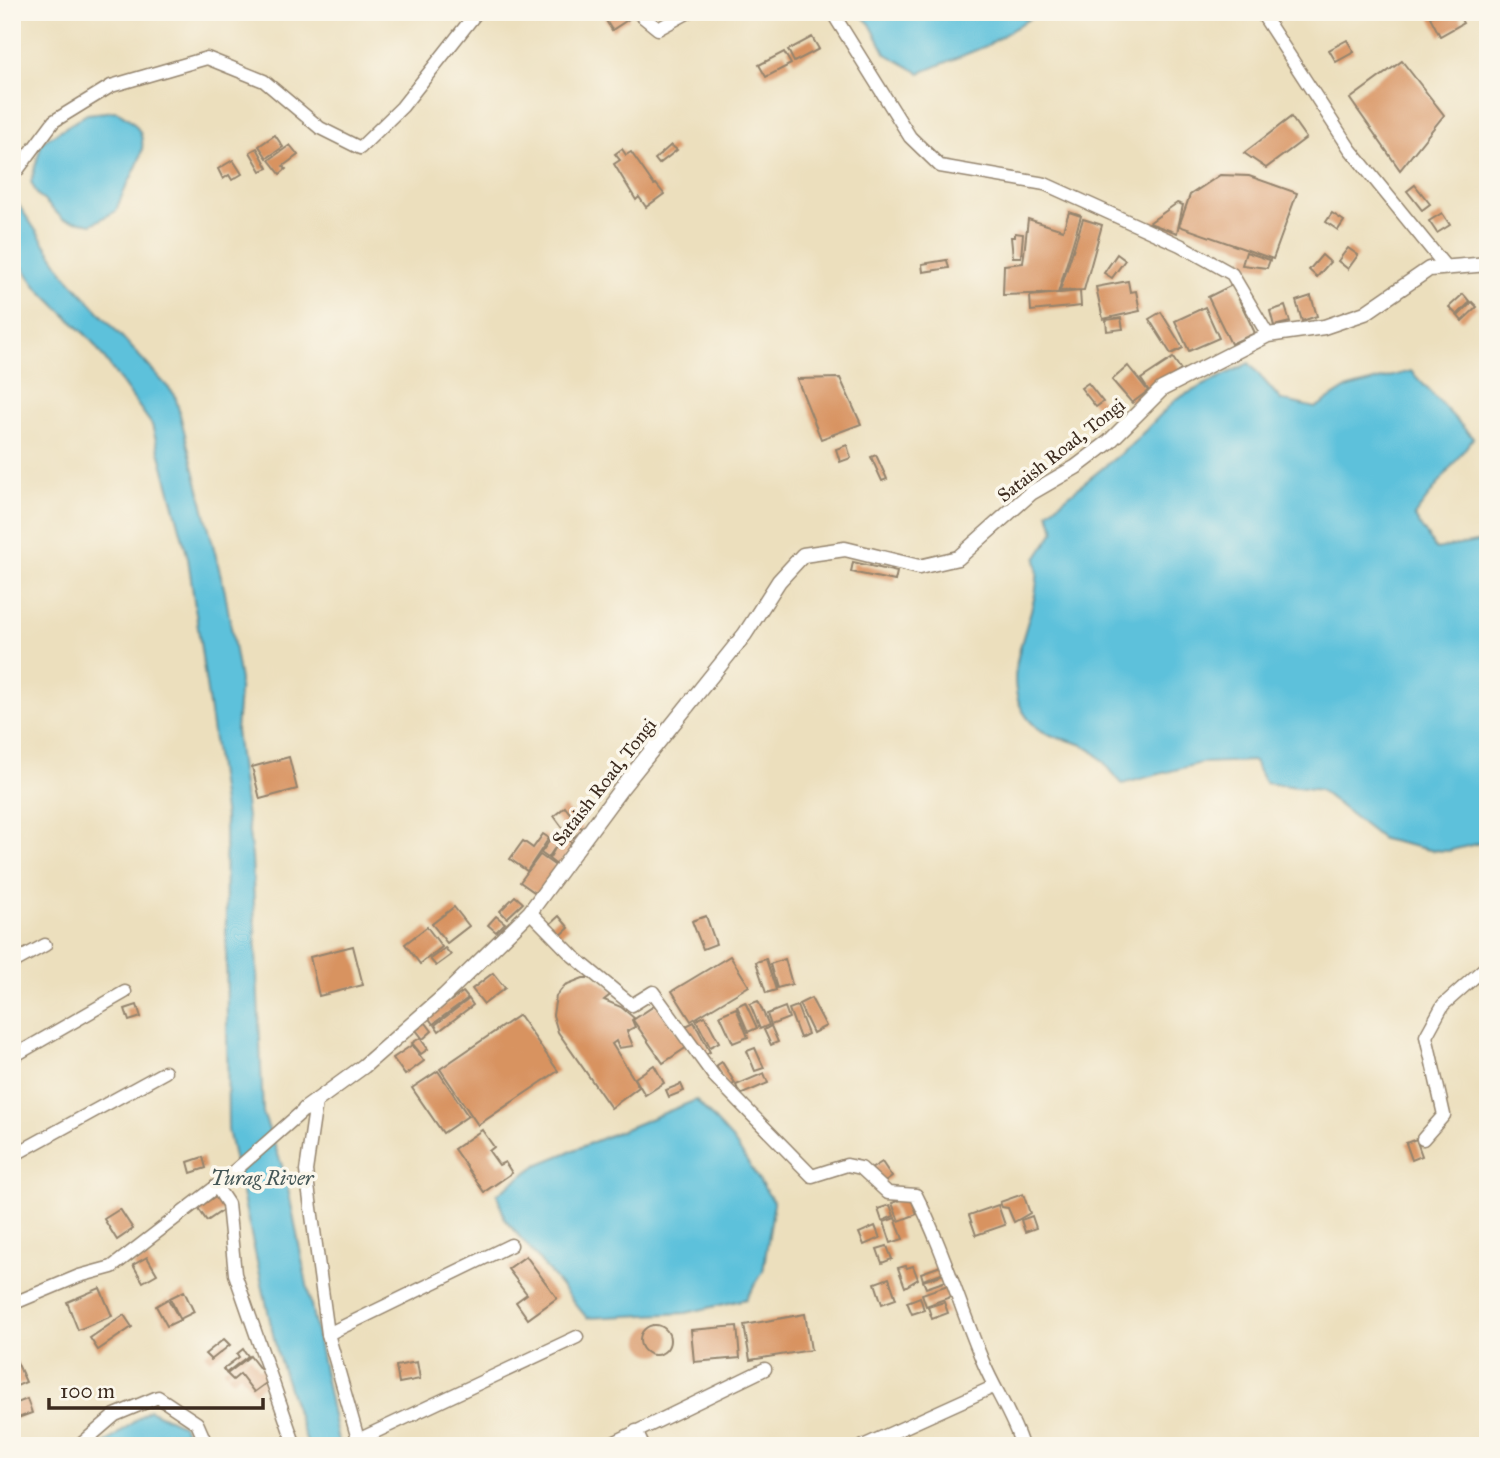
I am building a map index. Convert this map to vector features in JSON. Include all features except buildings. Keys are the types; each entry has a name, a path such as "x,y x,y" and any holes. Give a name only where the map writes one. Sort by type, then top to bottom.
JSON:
{"street":[{"path":"16,172 54,121 111,86 207,58 264,81 320,128 360,148 402,107 477,12"},
{"path":"637,12 658,29 689,12"},
{"path":"832,12 910,138 940,166 1045,184 1180,245 1232,274 1268,335"},
{"path":"1261,12 1350,149 1445,266"},
{"name":"Sataish Road, Tongi","path":"311,1105 365,1066 444,996 530,912 620,790 745,634 779,581 803,555 845,550 919,567 958,558 1031,493 1076,467 1109,442 1162,389 1268,335 1324,327 1365,313 1429,270 1445,266 1488,264"},
{"path":"530,912 573,956 632,1005 653,992 714,1076 812,1177 848,1165 861,1168 888,1193 916,1195 931,1224 954,1292 993,1387 1016,1425 1022,1446"},
{"path":"12,963 45,945"},
{"path":"1423,1139 1444,1115 1426,1036 1443,1005 1488,965"},
{"path":"12,1056 125,992"},
{"path":"12,1156 165,1072"},
{"path":"12,1304 112,1267 219,1184 311,1105"},
{"path":"311,1105 306,1171 328,1334 359,1443 577,1337"},
{"path":"219,1184 228,1204 235,1274 295,1446"},
{"path":"328,1334 511,1245"},
{"path":"607,1446 765,1369"},
{"path":"863,1446 993,1387"},
{"path":"79,1446 115,1415 158,1397 197,1423 207,1446"},
{"path":"636,1432 643,1446"}],"water":[{"path":"858,12 1040,12 986,46 920,73 886,54 870,24"},
{"path":"116,111 132,122 140,133 142,145 135,171 116,211 92,224 63,219 37,194 31,182 42,142 87,114"},
{"name":"Turag River","path":"12,195 67,277 175,395 225,592 240,680 236,731 252,857 263,1113 285,1174 339,1446 308,1446 277,1352 228,1130 225,818 188,558 152,425 91,340 36,286 12,252"},
{"path":"1249,363 1281,400 1315,408 1345,389 1411,371 1473,438 1414,516 1436,549 1488,540 1488,841 1448,851 1430,850 1382,839 1320,790 1265,783 1254,761 1201,763 1122,784 1090,749 1049,735 1031,722 1019,704 1015,684 1017,663 1034,600 1036,559 1055,530 1048,512 1130,446 1176,399"},
{"path":"696,1100 733,1140 774,1203 763,1272 746,1299 686,1313 587,1318 505,1219 497,1194 537,1165"},
{"path":"149,1410 182,1425 195,1446 102,1446"}]}
